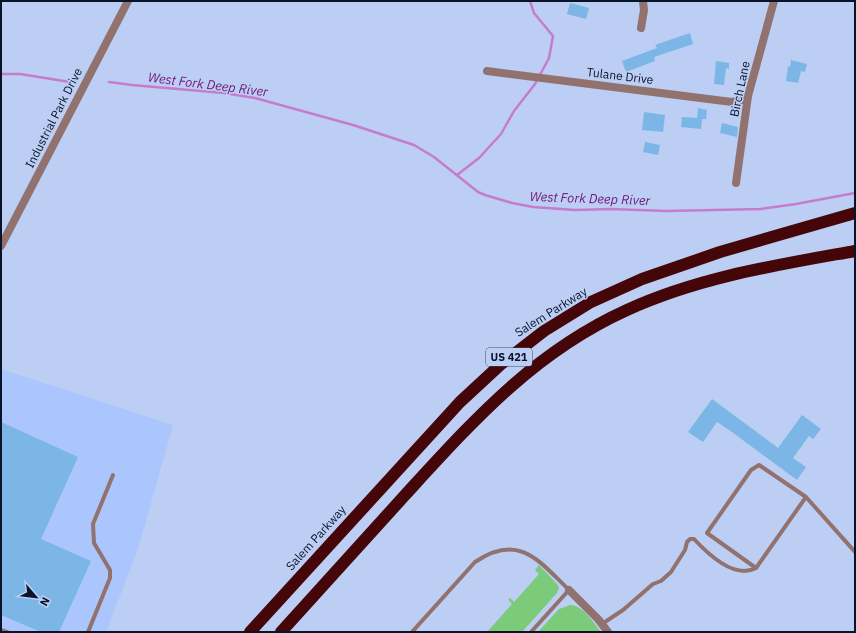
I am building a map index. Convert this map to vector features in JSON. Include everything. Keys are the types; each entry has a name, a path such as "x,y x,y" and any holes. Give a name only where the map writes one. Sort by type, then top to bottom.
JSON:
{"highway":[{"name":"Salem Parkway","path":"250,632 460,402 500,365 544,331 591,302 642,279 720,252 855,213"},
{"name":"US 421","path":"281,632 476,418 515,382 579,335 620,313 701,282 753,270 855,251"}],"street":[{"name":"Industrial Park Drive","path":"1,246 128,1"},
{"path":"641,28 644,10 643,1"},
{"name":"Birch Lane","path":"736,183 748,96 774,1"},
{"name":"Tulane Drive","path":"487,71 732,102 742,100 748,96"},
{"path":"569,590 608,632"}],"lane":[{"path":"756,568 707,533 751,470 759,465 806,498 855,552"},
{"path":"88,632 110,578 110,570 94,542 93,524 113,475"},
{"path":"602,624 653,584 661,581 671,572 690,539 694,539 705,552 729,568 739,571 752,570 756,568 806,498"},
{"path":"412,632 476,562 485,555 497,550 522,550 531,554 569,590 531,632"},
{"path":"1,630 7,632"}],"shaded area":[{"path":"1,369 173,425 138,549 106,632 1,632"}],"green space":[{"path":"539,565 557,584 559,588 557,593 522,632 487,632 512,604 508,599 510,598 514,602 539,574 535,570"},
{"path":"570,605 584,611 601,632 538,632 559,609"}],"building":[{"path":"570,3 589,8 586,19 567,14"},
{"path":"690,33 693,44 654,57 655,61 626,72 622,61 657,48 655,45"},
{"path":"791,60 807,64 805,72 801,71 798,83 786,81 788,66 790,67"},
{"path":"716,61 729,63 729,69 726,68 724,85 714,84"},
{"path":"698,108 707,110 706,119 702,119 701,129 681,127 682,117 697,118"},
{"path":"644,112 665,115 663,132 642,130"},
{"path":"722,123 738,127 737,137 720,133"},
{"path":"645,142 660,145 658,155 643,152"},
{"path":"712,399 778,448 802,415 821,429 813,439 809,436 793,458 806,467 797,480 717,422 703,442 688,432"},
{"path":"1,422 78,457 41,539 91,561 59,632 41,632 1,615"}],"waterway":[{"path":"457,175 479,158 501,134 514,111 535,84 549,58 553,36 534,13 530,1"},
{"name":"West Fork Deep River","path":"1,74 20,74 70,82"},
{"name":"West Fork Deep River","path":"109,82 224,93 255,98 353,125 414,145 434,157 478,192 512,203 533,207 575,210 611,209 667,211 761,209 855,193"}]}
